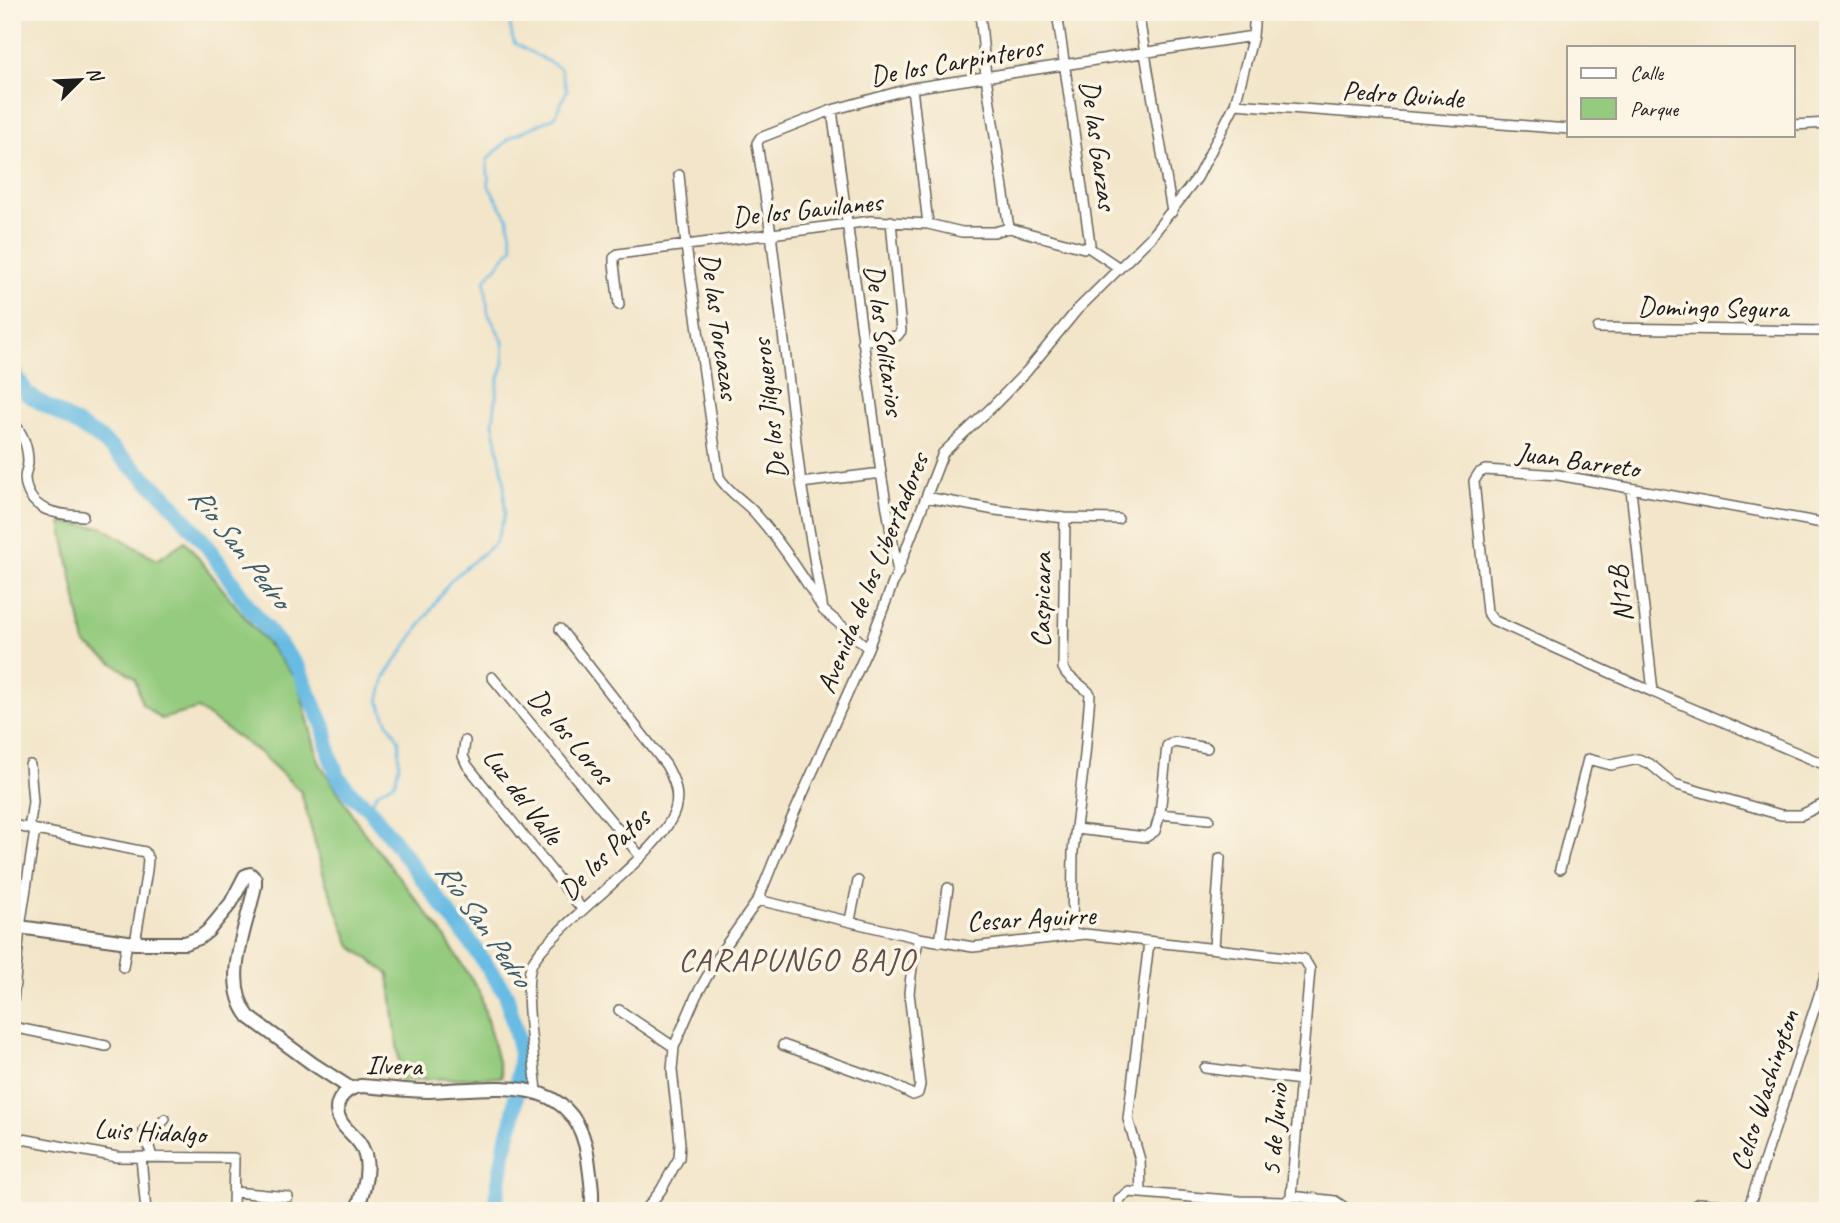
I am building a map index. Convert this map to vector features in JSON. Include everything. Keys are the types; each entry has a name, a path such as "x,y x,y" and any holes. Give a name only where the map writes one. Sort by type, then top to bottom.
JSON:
{"street":[{"path":"980,12 986,77 1009,228"},
{"name":"De las Garzas","path":"1058,12 1090,244 1088,247 1118,267"},
{"path":"1138,12 1172,212"},
{"name":"Avenida de los Libertadores","path":"645,1211 661,1190 679,1158 680,1143 672,1070 674,1048 702,985 721,951 758,901 783,838 868,648 943,453 1027,371 1077,310 1150,238 1197,178 1235,104 1254,36 1255,12"},
{"name":"De los Carpinteros","path":"757,143 765,135 832,110 912,88 1254,36"},
{"path":"912,88 928,224"},
{"name":"Pedro Quinde","path":"1235,104 1567,129"},
{"name":"De los Solitarios","path":"832,110 862,341 898,574"},
{"path":"1794,125 1828,123"},
{"name":"De los Jilgueros","path":"757,143 771,234 801,483 824,610"},
{"name":"De las Torcazas","path":"680,175 686,246 719,477 779,542 824,610"},
{"path":"862,341 897,336 901,331 891,221"},
{"name":"De los Gavilanes","path":"619,305 614,258 618,254 846,223 891,221 928,224 962,232 994,232 1009,228 1088,247"},
{"name":"Domingo Segura","path":"1598,328 1828,331"},
{"path":"12,421 25,442 29,463 25,478 39,507 60,515 83,516"},
{"name":"Juan Barreto","path":"1653,692 1489,616 1474,481 1479,473 1485,470 1558,475 1828,524"},
{"path":"801,483 881,473"},
{"name":"N12B","path":"1631,490 1653,692"},
{"name":"Caspicara","path":"926,496 995,510 1065,518 1063,668 1067,676 1085,687 1090,694 1073,851 1072,936"},
{"path":"1065,518 1118,519"},
{"path":"824,610 868,648"},
{"name":"De los Patos","path":"532,1092 531,966 536,956 582,909 641,857 661,834 675,811 677,794 674,778 666,765 560,629"},
{"name":"De los Loros","path":"492,677 641,857"},
{"path":"1653,692 1828,766"},
{"name":"Luz del Valle","path":"465,741 463,756 467,765 582,909"},
{"path":"1076,829 1146,837 1156,831 1167,746 1174,742 1207,748"},
{"path":"1560,869 1588,759 1611,765 1638,759 1650,764 1674,784 1781,815 1801,815 1828,802"},
{"path":"12,1013 16,926 32,829 30,765"},
{"path":"1160,814 1209,819"},
{"path":"12,825 145,852 148,859 147,870 123,967"},
{"path":"1214,948 1220,858"},
{"path":"16,926 131,942 185,943 208,931 231,903 245,876 253,875 253,893 237,968 236,984 244,1010 249,1017 350,1088"},
{"path":"850,920 858,881"},
{"path":"940,942 948,888"},
{"name":"Cesar Aguirre","path":"758,901 919,938 973,947 1085,934 1304,959 1308,963"},
{"path":"783,1045 890,1083 913,1095 918,1093 920,1085 909,993 919,938"},
{"path":"1119,1211 1119,1199 1123,1194 1142,1193 1140,1160 1128,1119 1149,942"},
{"name":"5 de Junio","path":"1142,1193 1286,1202 1292,1196 1310,969 1308,963"},
{"name":"Celso Washington","path":"1692,1211 1699,1203 1749,1207 1828,968"},
{"path":"619,1010 674,1048"},
{"path":"12,1027 106,1046"},
{"path":"1205,1068 1301,1080"},
{"name":"Ilvera","path":"356,1211 362,1198 366,1171 365,1154 359,1141 339,1119 337,1107 341,1095 350,1088 359,1086 427,1091 491,1087 532,1092"},
{"path":"532,1092 562,1103 580,1125 586,1141 593,1196 591,1211"},
{"path":"152,1157 146,1134 165,1119"},
{"name":"Luis Hidalgo","path":"12,1138 117,1157 234,1158 233,1211"},
{"path":"141,1157 146,1211"},
{"path":"234,1192 288,1197"},
{"path":"1292,1196 1335,1201 1350,1211"}],"green space":[{"path":"61,523 102,527 157,560 185,541 297,679 319,762 363,831 443,934 480,993 502,1077 401,1080 389,974 351,946 325,880 301,792 260,753 198,709 161,719 142,704 135,678 85,644"}],"waterway":[{"path":"368,807 378,792 395,782 399,765 399,740 379,701 385,677 451,580 496,542 505,514 504,479 493,423 498,381 504,363 503,341 488,313 485,280 513,247 508,218 489,187 487,160 511,137 555,117 567,90 560,68 514,43 510,26 517,12"},
{"name":"Rio San Pedro","path":"12,369 27,394 101,439 166,497 208,547 249,607 298,668 324,727 338,777 352,795 368,807 474,947 506,994 521,1053 513,1121 506,1142 494,1211"}],"district":[{"name":"CARAPUNGO BAJO","path":"797,959"}],"water label":[{"name":"Río San Pedro","path":"484,924"}]}
